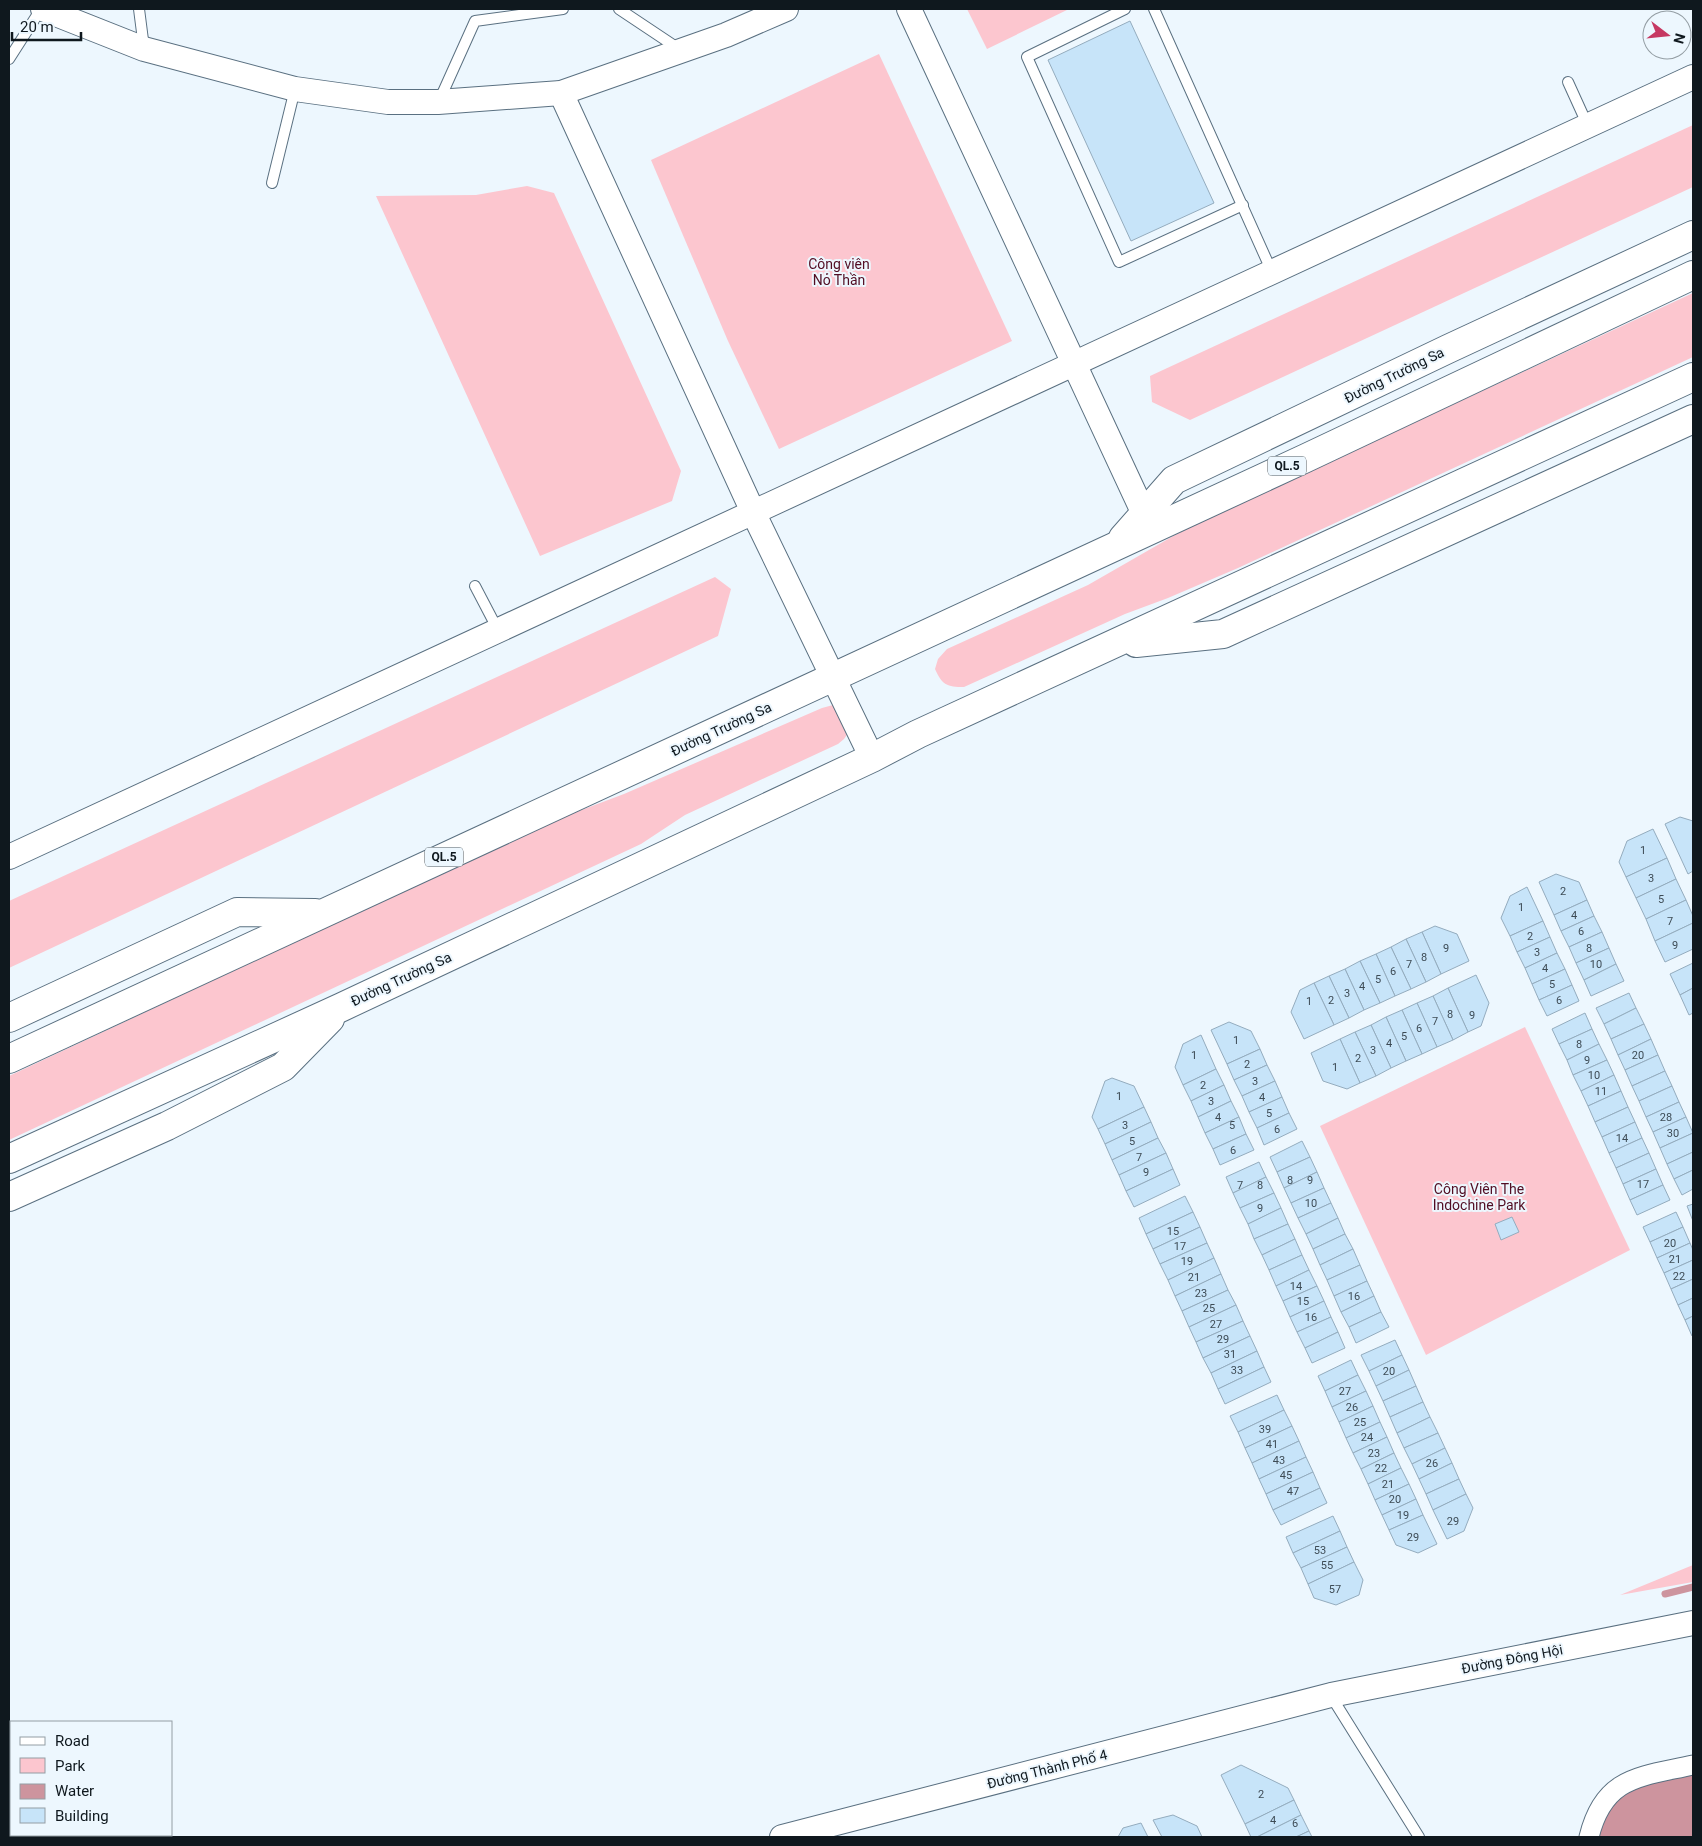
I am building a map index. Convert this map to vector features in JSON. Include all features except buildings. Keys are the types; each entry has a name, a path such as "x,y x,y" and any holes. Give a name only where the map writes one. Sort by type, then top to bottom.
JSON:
{"highway":[{"name":"Đường Trường Sa","path":"1118,545 1174,480 1693,235"},
{"name":"Đường Trường Sa","path":"9,1059 1306,458 1693,274"},
{"name":"Đường Trường Sa","path":"9,1159 342,1007 872,758 918,734 1693,377"},
{"name":"Đường Trường Sa","path":"1112,646 1223,634 1693,420"},
{"path":"1293,424 1306,458"},
{"path":"1322,548 1338,582"},
{"name":"Đường Trường Sa","path":"9,1018 237,912 324,913"},
{"name":"Đường Trường Sa","path":"9,1197 167,1126 284,1067 342,1007"}],"street":[{"path":"42,9 144,49 296,89 388,102 438,102 561,94 726,35 786,9"},
{"path":"909,9 1144,514"},
{"path":"9,856 1693,77"},
{"path":"561,94 753,512 872,758"},
{"name":"Đường Đông Hội","path":"1322,1698 1693,1623"},
{"name":"Đường Thành Phố 4","path":"782,1837 1322,1698"},
{"path":"1589,1837 1594,1816 1612,1791 1632,1779 1693,1764"}],"lane":[{"path":"9,59 42,9"},
{"path":"139,9 144,49"},
{"path":"438,102 475,21 563,9"},
{"path":"619,9 682,51"},
{"path":"1125,9 1027,56 1119,262 1243,205"},
{"path":"1154,9 1272,272"},
{"path":"1568,82 1588,126"},
{"path":"272,183 296,89"},
{"path":"475,586 498,630"},
{"path":"1322,1698 1419,1837"}],"green space":[{"path":"967,9 1069,9 987,49"},
{"name":"Công viên Nỏ Thần","path":"879,54 1012,341 779,449 728,341 651,160"},
{"path":"1693,125 1693,187 1190,420 1152,402 1150,376"},
{"path":"527,186 554,193 681,471 672,501 540,556 376,196 476,195"},
{"path":"1693,293 1693,357 1238,568 1125,614 964,687 949,686 943,682 935,669 938,659 947,649 1088,585 1189,527"},
{"path":"715,577 731,589 718,636 9,968 9,901"},
{"path":"833,705 844,710 849,732 838,744 685,815 641,844 9,1140 9,1076 555,820 624,794 822,708"},
{"name":"Công Viên The Indochine Park","path":"1525,1027 1630,1250 1426,1355 1320,1126"},
{"path":"1693,1565 1693,1582 1620,1595"}],"water":[{"path":"1693,1765 1693,1837 1589,1837 1612,1791"}],"waterway":[{"path":"1665,1594 1693,1587"}]}
